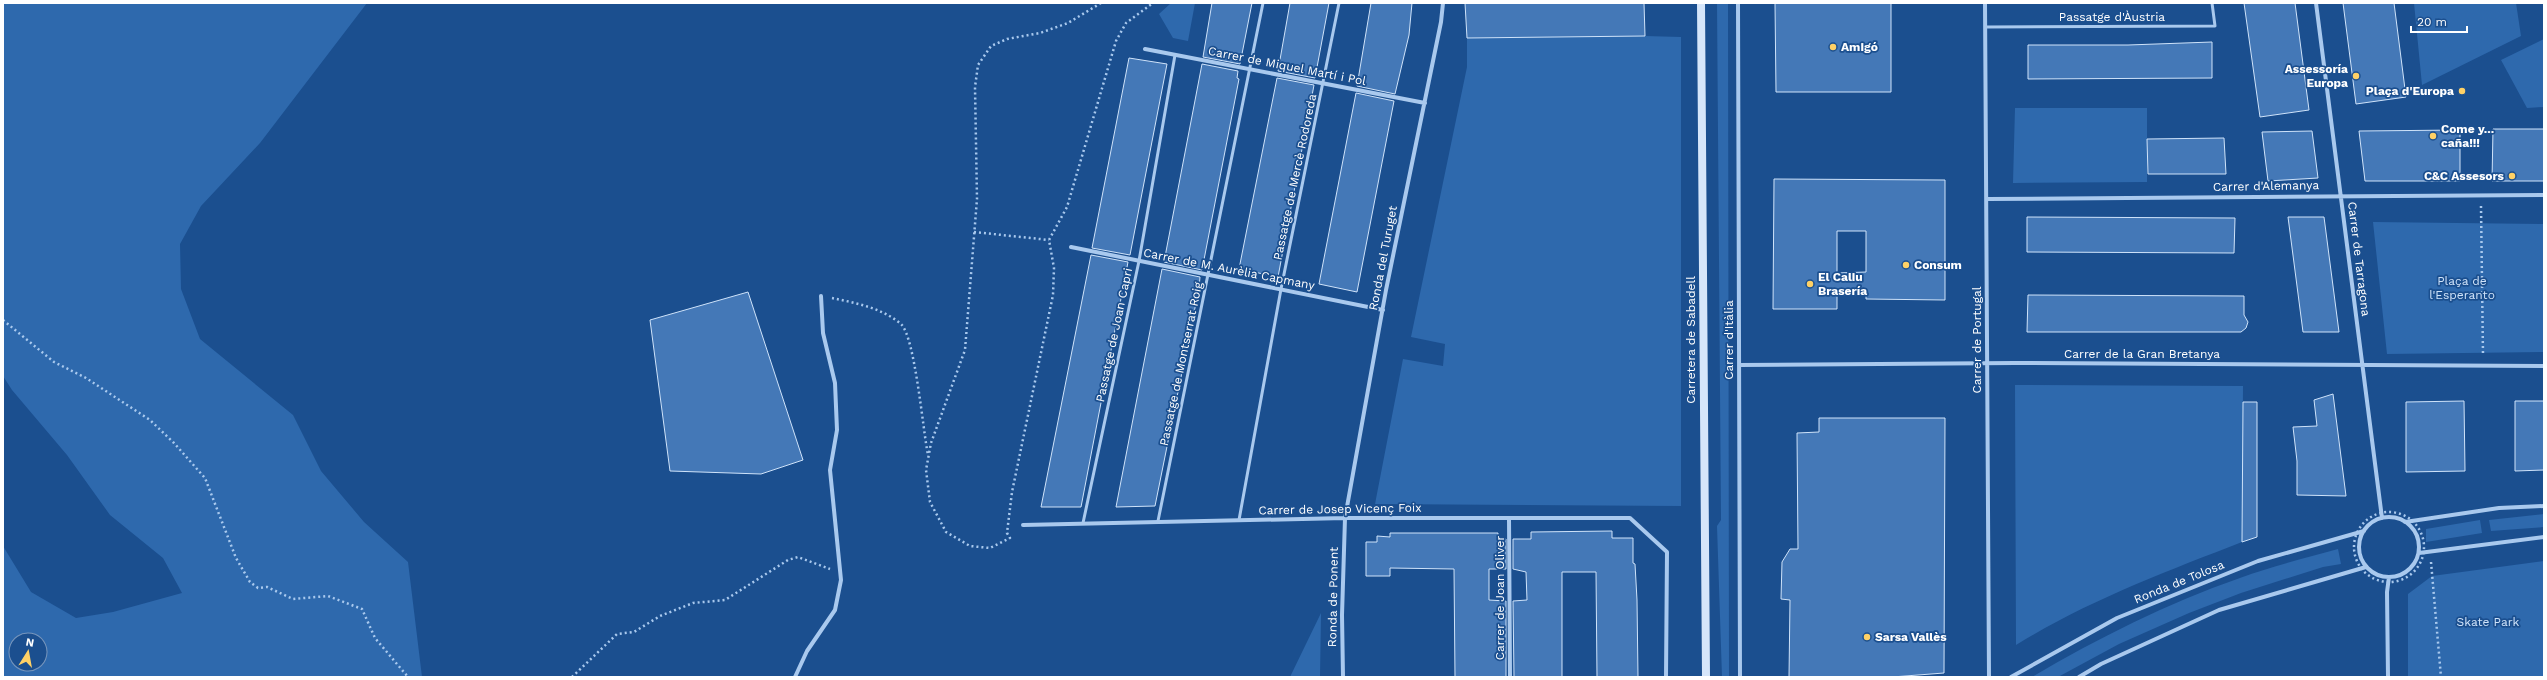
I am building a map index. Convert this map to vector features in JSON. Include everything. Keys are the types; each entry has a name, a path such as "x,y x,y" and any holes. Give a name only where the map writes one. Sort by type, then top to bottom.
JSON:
{"street":[{"name":"Ronda del Turuget","path":"1345,518 1383,310 1442,22 1443,3"},
{"name":"Carretera de Sabadell","path":"1701,3 1706,677"},
{"name":"Carrer d'Itàlia","path":"1738,3 1740,677"},
{"name":"Carrer de Portugal","path":"1986,3 1988,199 1986,363 1989,677"},
{"name":"Carrer de Tarragona","path":"2316,3 2382,518"},
{"name":"Carrer de Miquel Martí i Pol","path":"1145,49 1425,103"},
{"name":"Carrer d'Alemanya","path":"1988,199 2544,195"},
{"name":"Carrer de M. Aurèlia Capmany","path":"1071,247 1383,310"},
{"path":"795,677 807,651 835,610 841,573 832,504 830,470 837,430 835,383 822,333 822,296"},
{"name":"Carrer de la Gran Bretanya","path":"1739,365 1986,363 2544,366"},
{"path":"2405,522 2417,535 2419,553 2408,570 2390,577 2373,572 2366,566 2359,549 2364,531 2369,525 2382,518 2390,517 2405,522 2499,508 2544,506"},
{"name":"Carrer de Josep Vicenç Foix","path":"1023,525 1345,518 1630,518 1667,552 1666,677"},
{"name":"Ronda de Ponent","path":"1343,677 1342,615 1345,518"},
{"name":"Carrer de Joan Oliver","path":"1509,518 1510,677"},
{"name":"Ronda de Tolosa","path":"2011,677 2118,618 2258,561 2364,531"},
{"path":"2419,553 2544,537"},
{"path":"2079,677 2101,664 2219,610 2366,566"},
{"path":"2388,677 2387,592 2390,577"}],"lane":[{"name":"Passatge de Montserrat Roig","path":"1158,521 1251,69 1263,3"},
{"name":"Passatge de Mercè Rodoreda","path":"1239,520 1281,289 1339,3"},
{"name":"Passatge d'Àustria","path":"1986,27 2215,26 2212,3"},
{"name":"Passatge de Joan Capri","path":"1083,523 1139,260 1175,55"}],"path":[{"path":"1101,3 1068,23 1040,34 1007,39 991,46 978,65 975,87 977,199 965,350 940,415 926,470 930,502 946,532 970,546 990,548 1010,538 1007,533 1012,492 1053,295 1054,268 1049,240 1067,207 1116,41 1126,23 1153,3"},
{"path":"2481,195 2481,334 2484,366"},
{"path":"974,232 1049,240"},
{"path":"822,296 876,309 902,325 912,347 922,428 928,458"},
{"path":"3,320 54,362 86,378 144,416 174,443 205,478 226,535 250,582 258,588 268,587 293,599 328,596 362,609 374,638 408,677"},
{"path":"2362,525 2357,532 2354,554 2361,568 2380,582 2389,583 2399,581 2412,574 2424,553 2422,535 2412,521 2402,515"},
{"path":"2431,552 2441,677"},
{"path":"572,677 617,634 634,632 660,616 693,604 725,600 788,560 798,557 841,573"}],"green space":[{"path":"3,3 367,3 260,143 201,206 180,244 181,289 200,339 293,415 321,471 364,522 408,562 422,677 3,677 3,546 31,592 76,618 113,612 182,593 163,558 110,515 67,455 12,390 3,376"},
{"path":"1171,3 1195,3 1188,41 1173,38 1159,14"},
{"path":"1717,3 1728,3 1729,677 1722,677 1717,526 1721,520"},
{"path":"2414,3 2516,3 2521,36 2422,85"},
{"path":"1681,37 1681,506 1375,504 1403,359 1443,366 1445,344 1411,337 1467,67 1467,38"},
{"path":"2544,39 2544,107 2527,108 2501,60"},
{"path":"2015,108 2147,108 2147,182 2013,183"},
{"name":"Plaça de l'Esperanto","path":"2373,222 2544,224 2544,352 2387,354"},
{"path":"2015,385 2243,386 2242,542 2155,576 2098,601 2043,629 2016,645"},
{"path":"2544,514 2544,527 2491,531 2489,520"},
{"path":"2480,520 2482,533 2426,542 2426,529"},
{"path":"2338,549 2341,564 2323,567 2241,593 2189,613 2119,644 2058,677 2032,677 2108,635 2186,599 2264,570"},
{"name":"Skate Park","path":"2544,561 2544,677 2408,677 2408,594 2432,576"},
{"path":"1321,613 1320,677 1290,677"}],"building":[{"path":"1212,3 1252,3 1240,64 1203,57"},
{"path":"1290,3 1329,3 1315,78 1278,71"},
{"path":"1371,3 1412,3 1409,35 1395,94 1357,86"},
{"path":"1465,3 1644,3 1645,36 1467,38"},
{"name":"Amigó","path":"1775,3 1891,3 1891,92 1776,92"},
{"path":"2244,3 2295,3 2309,110 2260,117"},
{"path":"2343,3 2394,3 2406,97 2356,104"},
{"path":"2212,42 2212,78 2028,79 2028,45 2128,45"},
{"path":"1129,58 1167,64 1130,255 1092,248"},
{"path":"1202,64 1238,71 1237,78 1239,79 1202,270 1164,262"},
{"path":"1277,78 1314,85 1278,277 1239,269"},
{"path":"1356,93 1394,101 1357,292 1319,284"},
{"path":"2493,129 2544,129 2544,181 2492,181"},
{"path":"2460,130 2460,181 2365,181 2359,131"},
{"path":"2312,131 2318,178 2268,181 2262,132"},
{"path":"2224,138 2226,174 2148,174 2147,139"},
{"name":"Consum","path":"1774,179 1945,180 1945,300 1866,299 1866,295 1837,295 1837,309 1773,309","holes":["1837,231 1866,231 1866,272 1837,273"]},
{"path":"2027,217 2235,218 2234,253 2027,252"},
{"path":"2288,217 2324,217 2339,332 2303,332"},
{"path":"1091,255 1128,262 1081,507 1041,507"},
{"path":"1162,269 1200,277 1199,288 1155,506 1116,507"},
{"path":"748,292 803,460 761,474 670,471 650,320"},
{"path":"2028,295 2244,296 2244,315 2248,322 2246,328 2241,332 2027,332"},
{"path":"2333,394 2346,496 2297,495 2297,461 2293,427 2317,426 2314,400"},
{"path":"2464,401 2465,471 2406,472 2406,402"},
{"path":"2515,401 2544,401 2544,470 2515,471"},
{"path":"2243,402 2257,402 2257,537 2242,542"},
{"path":"1819,418 1945,418 1944,673 1892,677 1789,677 1790,600 1781,599 1782,562 1790,549 1798,549 1797,433 1819,432"},
{"path":"1612,531 1612,538 1633,538 1633,563 1635,564 1637,600 1638,677 1597,677 1596,572 1562,572 1562,677 1514,677 1513,601 1527,600 1526,572 1513,569 1513,539 1531,539 1531,532"},
{"path":"1390,533 1498,533 1498,539 1506,539 1506,569 1489,569 1489,600 1506,601 1506,677 1455,677 1454,569 1390,568 1390,576 1366,576 1366,542 1377,542 1377,536 1390,537"}],"place":[{"name":"Amigó","path":"1833,47"},
{"name":"Assessoría Europa","path":"2356,76"},
{"name":"Plaça d'Europa","path":"2462,91"},
{"name":"Come y... caña!!!","path":"2433,136"},
{"name":"C&C Assesors","path":"2512,176"},
{"name":"Consum","path":"1906,265"},
{"name":"El Caliu Brasería","path":"1810,284"},
{"name":"Sarsa Vallès","path":"1867,637"}]}
